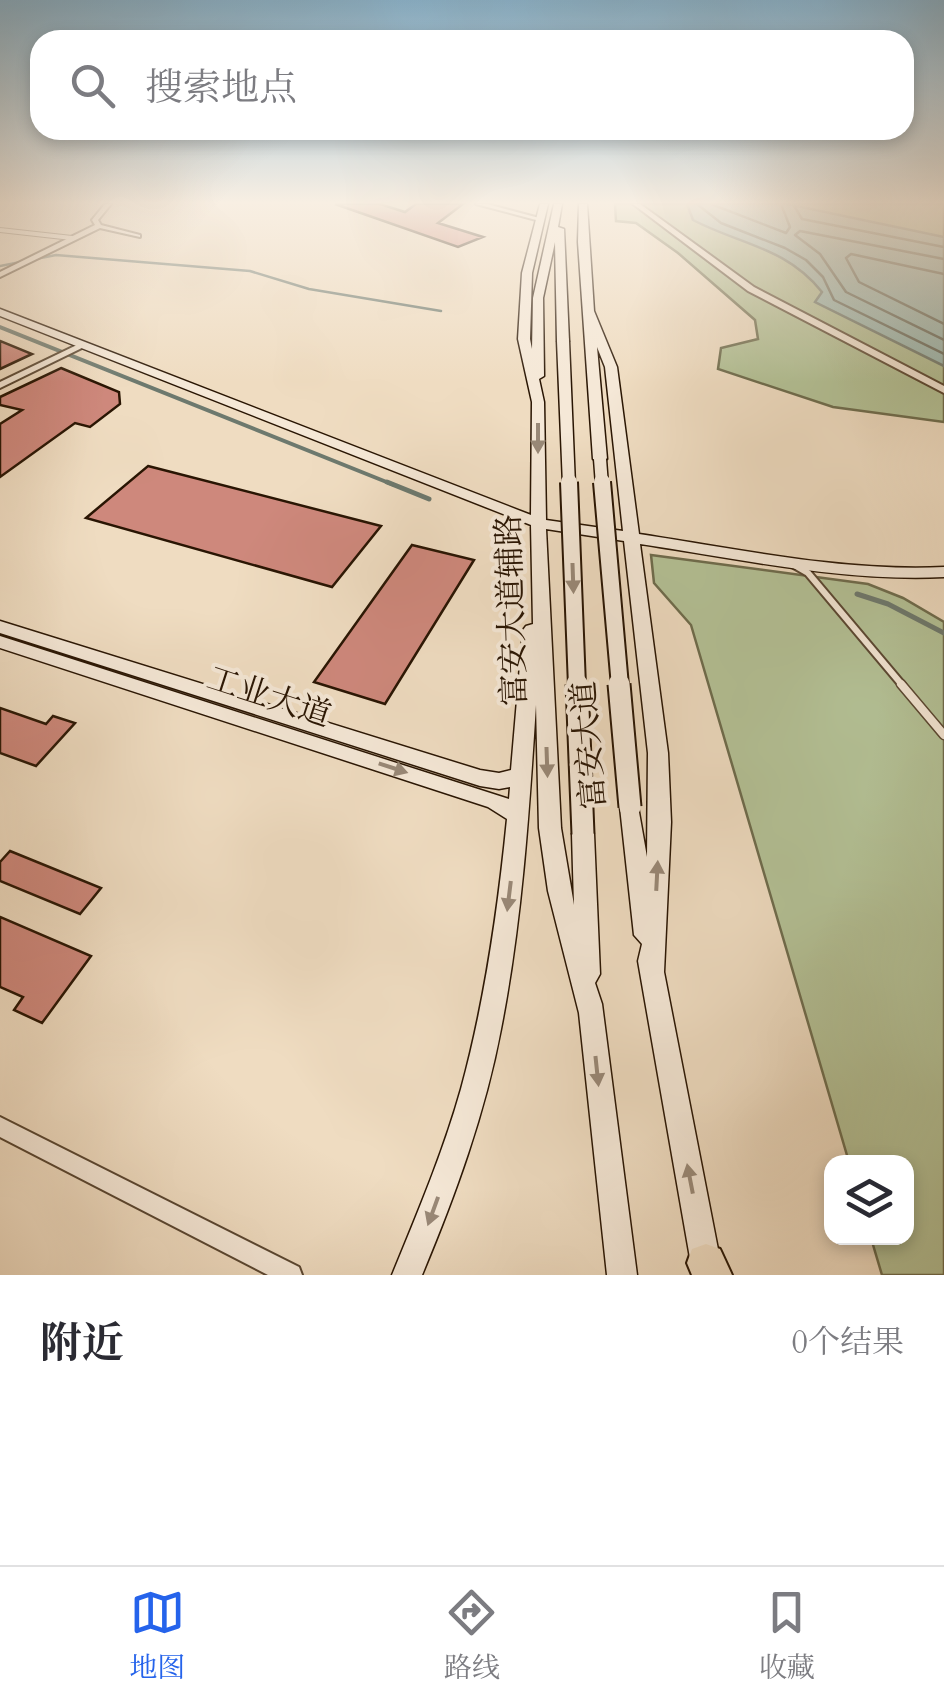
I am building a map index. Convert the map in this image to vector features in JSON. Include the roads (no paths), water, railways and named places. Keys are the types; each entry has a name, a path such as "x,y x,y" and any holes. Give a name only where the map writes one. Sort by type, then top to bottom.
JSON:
{"main road":[{"name":"富安大道辅路","path":"531,264 524,322 525,354 538,402 539,536 553,859 591,1012"},
{"name":"富安大道","path":"555,264 563,340 591,1012 622,1275"},
{"name":"富安大道","path":"586,264 630,807 652,973 709,1272"},
{"path":"588,310 609,357 637,542 660,793 652,973"},
{"path":"0,312 442,487 470,508 539,536 618,544 637,542 905,574 944,572"},
{"path":"407,1275 475,1088 500,957 520,777 539,536"},
{"name":"工业大道","path":"0,627 480,778 520,777"},
{"name":"工业大道","path":"0,642 496,801 516,814"}],"street":[{"path":"0,275 22,264"},
{"path":"716,264 751,289 944,390"},
{"path":"0,385 84,345"},
{"path":"0,1127 290,1275"}],"lane":[{"path":"784,560 808,573 944,734"}],"water":[{"path":"944,264 944,366 815,302 822,292 793,265"}],"waterway":[{"path":"0,266 13,264"},
{"path":"159,264 250,271 309,289 441,311"},
{"path":"0,327 394,485"},
{"path":"387,482 429,499"},
{"path":"857,594 888,604 944,633"}]}
